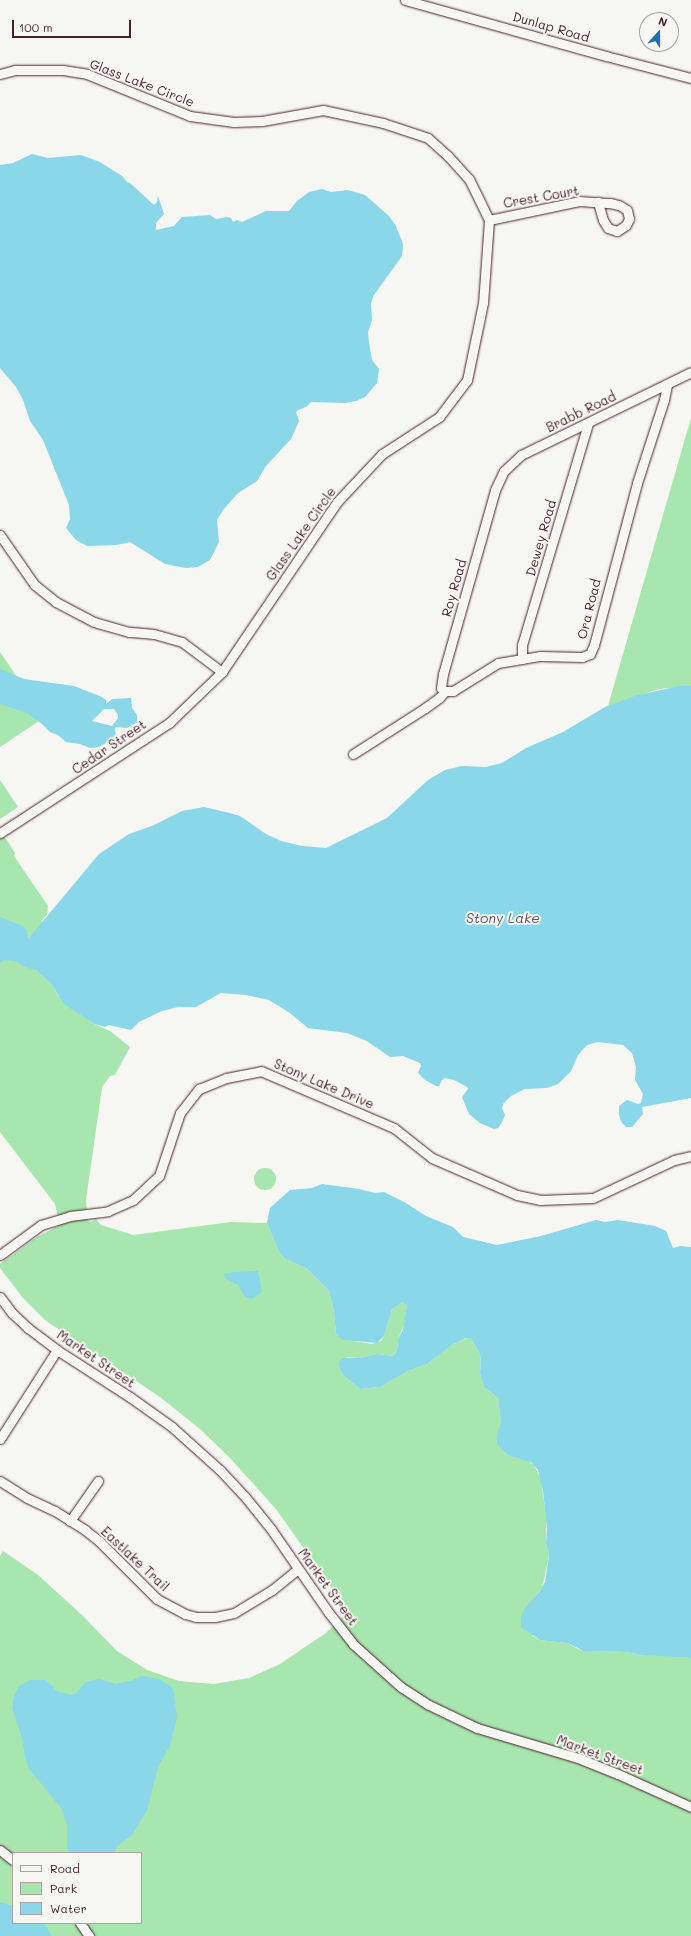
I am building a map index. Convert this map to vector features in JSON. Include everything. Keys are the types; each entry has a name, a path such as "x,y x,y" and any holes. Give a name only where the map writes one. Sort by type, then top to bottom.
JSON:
{"street":[{"name":"Dunlap Road","path":"405,0 691,78"},
{"name":"Glass Lake Circle","path":"0,74 14,70 63,70 87,74 190,116 234,122 262,121 322,110 383,123 428,138 448,156 469,179 488,220 483,304 466,380 439,417 382,454 337,502 222,672"},
{"name":"Crest Court","path":"488,220 579,201 598,202"},
{"name":"Brabb Road","path":"495,490 504,470 521,455 691,372"},
{"name":"Ora Road","path":"354,754 430,704 445,691 453,691 498,663 540,656 582,657 590,654 594,645 637,483 664,400 667,384"},
{"name":"Dewey Road","path":"522,659 523,639 588,423"},
{"name":"Roy Road","path":"445,691 441,688 443,674 495,490"},
{"path":"0,535 34,584 56,602 94,622 129,632 154,634 182,642 222,672"},
{"name":"Cedar Street","path":"0,833 169,723 222,672"},
{"name":"Stony Lake Drive","path":"0,1255 41,1225 70,1216 108,1212 133,1200 160,1176 180,1113 199,1089 226,1078 262,1071 394,1128 432,1158 517,1195 540,1200 593,1198 674,1160 691,1156"},
{"name":"Market Street","path":"0,1297 17,1318 57,1350 124,1393 172,1427 204,1455 246,1498 329,1613 354,1644 389,1677 422,1701 477,1728 578,1758 618,1774 691,1807"},
{"path":"0,1439 57,1350"},
{"name":"Eastlake Trail","path":"0,1481 27,1498 40,1503 70,1521 98,1542 156,1598 185,1614 196,1617 215,1617 234,1613 272,1590 298,1569"},
{"path":"70,1521 98,1481"},
{"path":"0,1850 12,1859"},
{"path":"81,1924 89,1936"}],"green space":[{"path":"691,418 691,686 659,689 608,706"},
{"path":"0,652 25,689 39,721 0,747"},
{"path":"0,780 18,807 0,819"},
{"path":"0,834 7,840 15,853 14,856 48,906 47,915 42,920 36,970 52,985 58,995 68,1006 94,1024 110,1031 130,1047 115,1075 110,1076 102,1087 86,1200 88,1221 91,1222 96,1219 101,1225 133,1235 231,1222 267,1223 279,1252 285,1259 306,1268 329,1291 334,1312 336,1334 347,1340 372,1344 381,1341 392,1310 402,1302 405,1303 407,1305 404,1325 398,1339 397,1351 393,1356 377,1354 359,1358 347,1357 338,1364 342,1374 360,1389 380,1387 408,1371 427,1364 452,1345 467,1338 471,1338 481,1357 480,1374 484,1387 498,1398 501,1422 499,1431 514,1457 526,1460 534,1465 541,1479 546,1517 546,1543 549,1556 542,1588 524,1611 533,1636 540,1640 567,1643 578,1649 587,1651 626,1652 691,1658 691,1936 0,1936 0,1556 3,1551 38,1575 83,1616 117,1651 147,1670 179,1681 214,1684 249,1678 280,1664 326,1633 348,1611 276,1509 229,1457 200,1429 160,1397 45,1320 23,1298 0,1268 0,1264 37,1237 60,1225 55,1204 0,1132"},
{"path":"265,1168 273,1171 276,1179 273,1187 265,1190 257,1187 254,1179 257,1171"}],"water":[{"path":"32,154 48,158 81,155 100,162 122,176 154,205 157,202 158,196 164,214 156,223 156,230 174,226 182,217 210,215 216,219 227,217 231,218 233,222 237,220 242,222 266,211 289,211 297,201 309,192 322,189 331,192 348,190 365,195 389,216 396,226 403,244 402,256 374,295 371,303 372,320 368,332 372,360 379,369 377,383 365,397 356,401 345,403 311,402 306,407 296,412 299,421 291,439 266,466 257,481 238,493 223,510 217,520 219,542 210,560 198,567 186,568 165,564 130,542 117,545 87,546 76,540 66,528 70,519 69,505 43,440 30,421 23,400 16,387 0,368 0,165 13,163"},
{"path":"0,669 24,679 74,686 102,697 106,700 106,704 112,699 131,698 132,708 137,715 137,722 127,728 115,727 116,737 99,747 90,748 80,744 66,742 58,735 50,732 27,713 0,704","holes":["104,709 114,709 118,715 118,718 112,726 92,721"]},
{"name":"Stony Lake","path":"679,686 691,686 691,1098 642,1107 643,1114 632,1127 626,1127 622,1123 619,1115 619,1106 627,1100 638,1104 641,1103 643,1094 635,1080 636,1067 632,1053 623,1045 598,1042 587,1045 578,1055 571,1071 558,1084 547,1088 525,1089 511,1096 503,1104 502,1108 505,1115 502,1122 498,1128 494,1129 480,1123 469,1114 462,1097 468,1089 467,1087 454,1080 445,1078 439,1086 436,1086 425,1080 418,1073 421,1066 420,1063 403,1056 390,1057 367,1041 347,1033 308,1028 290,1013 269,1000 246,995 221,993 196,1007 178,1007 162,1011 139,1022 131,1030 109,1025 105,1027 94,1024 64,1004 52,985 36,970 25,967 15,961 5,960 0,963 0,917 23,926 27,931 28,939 99,854 129,834 152,826 182,811 204,807 230,813 240,816 266,834 281,841 302,846 326,848 387,818 428,780 445,770 462,766 486,767 502,763 526,748 563,732 605,707 635,696"},
{"path":"322,1184 359,1189 375,1193 384,1192 406,1203 426,1216 453,1227 463,1237 497,1245 541,1236 596,1220 605,1222 618,1220 655,1226 666,1231 673,1248 680,1246 691,1247 691,1658 642,1655 626,1652 584,1651 567,1643 540,1640 521,1627 521,1617 525,1608 540,1591 545,1582 549,1556 546,1543 547,1529 543,1491 538,1470 532,1463 508,1455 497,1444 497,1435 501,1422 498,1398 484,1387 480,1374 481,1357 471,1338 466,1338 452,1345 427,1364 408,1371 380,1387 360,1389 342,1374 338,1364 342,1358 359,1358 377,1354 393,1356 397,1351 398,1339 403,1329 407,1305 402,1302 392,1310 384,1336 377,1343 343,1340 336,1334 334,1312 329,1291 306,1268 285,1259 279,1252 267,1223 270,1208 290,1190 312,1188"},
{"path":"258,1271 262,1292 252,1299 245,1297 238,1285 226,1279 224,1275 235,1272"},
{"path":"141,1676 159,1679 173,1688 177,1717 170,1746 158,1767 147,1810 132,1835 117,1846 114,1852 69,1852 67,1848 67,1826 62,1809 29,1769 26,1761 22,1738 12,1708 14,1696 19,1686 30,1680 46,1680 58,1692 74,1695 86,1682 99,1679 116,1684 133,1680"},
{"path":"0,1902 12,1906 12,1924 45,1924 52,1936 0,1936"}]}
